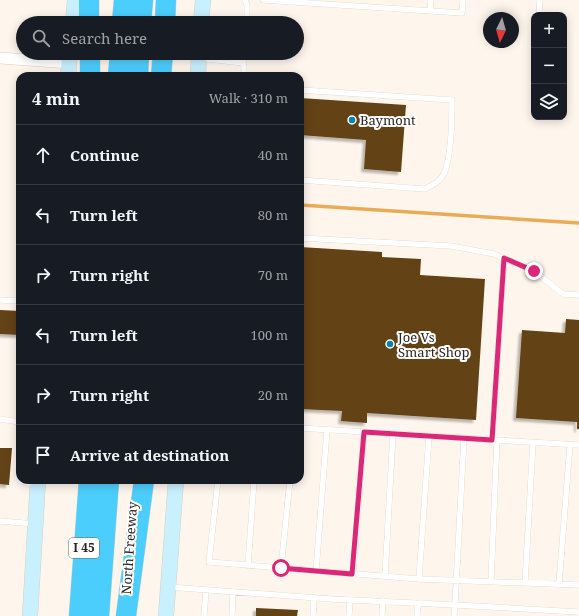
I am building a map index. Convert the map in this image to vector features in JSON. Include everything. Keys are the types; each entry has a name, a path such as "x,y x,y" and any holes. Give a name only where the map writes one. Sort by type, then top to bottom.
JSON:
{"highway":[{"path":"89,0 89,16"},
{"path":"123,16 124,0"},
{"path":"142,16 143,0"},
{"path":"165,16 166,0"},
{"path":"90,60 90,72"},
{"path":"118,72 119,60"},
{"path":"138,72 139,60"},
{"path":"161,72 162,60"},
{"name":"I 45","path":"78,616 89,484"},
{"name":"North Freeway","path":"99,616 108,484"},
{"name":"North Freeway","path":"125,616 134,484"},
{"path":"125,616 143,484"}],"main road":[{"path":"74,16 75,0"},
{"path":"202,16 203,0"},
{"path":"198,72 199,60"},
{"path":"30,616 38,484"},
{"path":"166,616 176,484"}],"street":[{"path":"0,58 16,59"},
{"path":"23,60 69,64"}],"lane":[{"path":"245,0 247,4 247,16"},
{"path":"264,0 462,13 463,0"},
{"path":"430,10 431,0"},
{"path":"539,12 540,0"},
{"path":"224,60 243,63"},
{"path":"243,60 244,72"},
{"path":"304,90 452,100 448,163 442,176 434,185 425,189 304,180"},
{"path":"304,238 451,246 494,254 534,271 563,294 579,295"},
{"path":"491,581 495,440 504,258"},
{"path":"0,300 16,301"},
{"path":"0,419 16,421"},
{"path":"304,428 579,445"},
{"path":"316,571 327,430"},
{"path":"352,574 364,432"},
{"path":"385,576 393,434"},
{"path":"419,579 429,436"},
{"path":"454,616 464,438"},
{"path":"525,583 533,442"},
{"path":"559,584 570,445"},
{"path":"218,484 209,562 419,579 579,585"},
{"path":"248,566 254,484"},
{"path":"281,568 290,484"},
{"path":"0,521 35,524"},
{"path":"168,587 314,598 579,612"},
{"path":"204,616 206,590"},
{"path":"232,616 234,592"},
{"path":"313,616 314,598"},
{"path":"349,616 350,600"},
{"path":"382,616 383,601"},
{"path":"417,616 418,603"}],"building":[{"name":"Baymont","path":"304,98 406,105 401,172 364,169 366,140 304,135"},
{"name":"Joe Vs Smart Shop","path":"304,247 382,252 382,257 421,259 420,275 485,279 476,420 367,413 367,423 341,421 342,411 304,409"},
{"path":"0,310 16,311 16,335 0,334"},
{"path":"566,319 579,320 579,429 577,429 577,422 516,418 522,330 565,333"},
{"path":"0,448 12,448 9,485 0,484"},
{"path":"256,608 298,610 297,616 256,616"}],"waterway":[{"path":"304,205 579,223"}],"place":[{"name":"Baymont","path":"352,120"},
{"name":"Joe Vs Smart Shop","path":"390,344"}],"route":[{"path":"281,568 352,574 364,432 492,440 504,258 534,271"}]}
